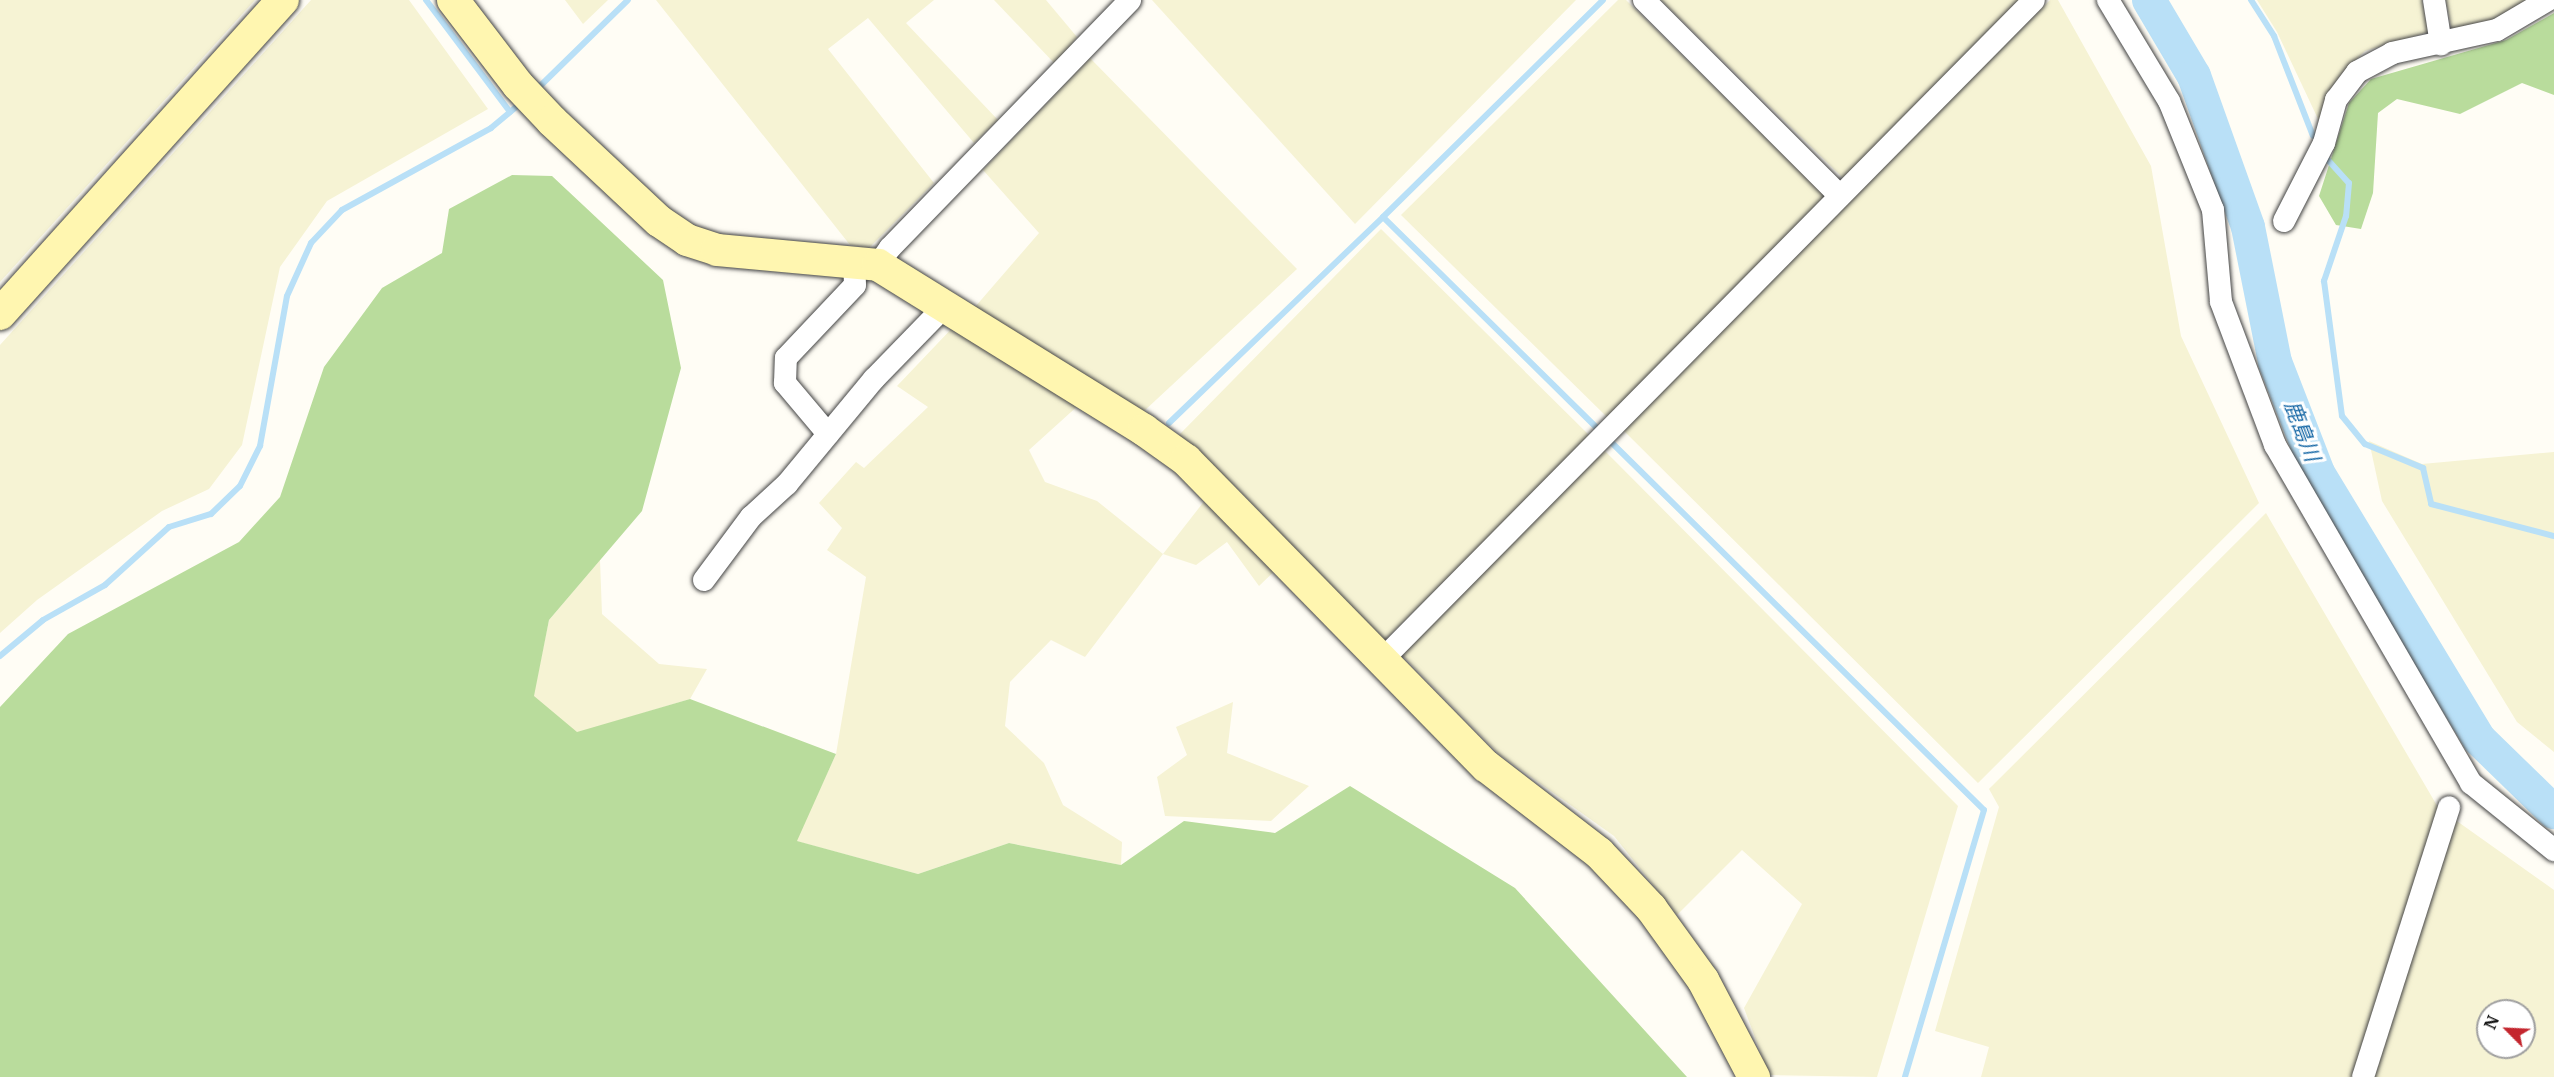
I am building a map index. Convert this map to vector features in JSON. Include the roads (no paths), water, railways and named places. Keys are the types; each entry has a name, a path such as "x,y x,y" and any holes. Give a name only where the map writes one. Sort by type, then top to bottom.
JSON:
{"street":[{"path":"0,314 283,0"},
{"path":"453,0 518,85 539,108 659,221 687,240 717,250 866,263 945,306 1144,430 1186,460 1383,658 1486,766 1599,853 1651,908 1703,980 1754,1077"},
{"path":"828,434 785,383 786,358 855,285 866,263 890,248 1130,0"},
{"path":"1644,0 1840,196"},
{"path":"1383,658 2034,0"},
{"path":"2108,0 2169,101 2213,210 2221,302 2275,445 2471,783 2554,850"},
{"path":"2434,0 2441,44"},
{"path":"2284,221 2324,143 2336,100 2357,72 2392,53 2497,30 2548,0"},
{"path":"704,580 751,517 787,484 828,434 945,306"},
{"path":"2363,1077 2449,807"}],"waterway":[{"path":"426,0 510,112"},
{"path":"535,91 628,0"},
{"path":"1601,432 1383,217 1603,0"},
{"name":"鹿島川","path":"2149,0 2194,76 2248,227 2275,362 2318,473 2479,739 2554,812"},
{"path":"2251,0 2274,36 2313,136"},
{"path":"0,656 43,620 105,585 169,527 211,514 240,486 260,446 287,296 311,243 342,210 491,128 522,102"},
{"path":"2328,160 2349,183 2346,216 2324,281 2342,416 2365,444 2423,468 2431,504 2554,536"},
{"path":"1169,423 1383,217"},
{"path":"1608,439 1984,810 1905,1077"}]}
